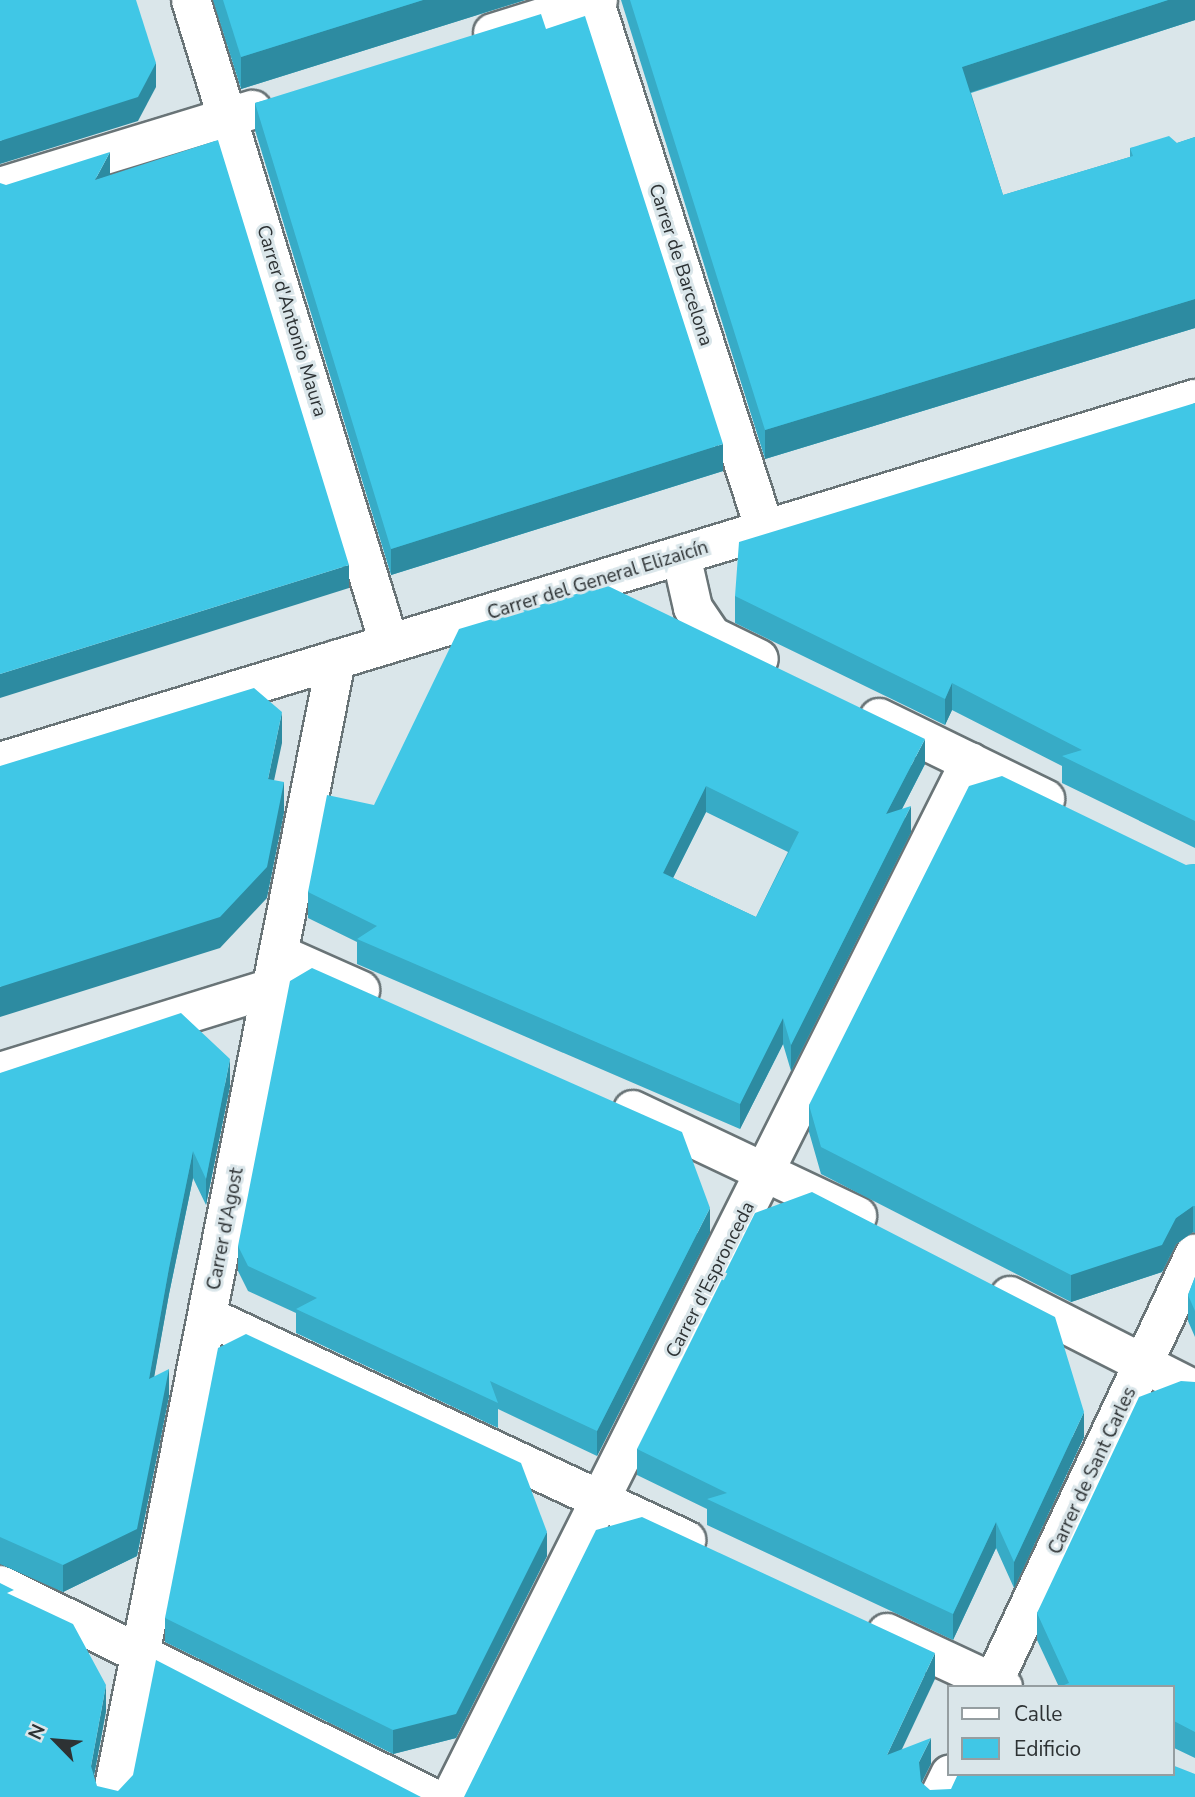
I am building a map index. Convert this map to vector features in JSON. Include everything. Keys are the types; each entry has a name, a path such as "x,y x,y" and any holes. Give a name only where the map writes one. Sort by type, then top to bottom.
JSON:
{"street":[{"name":"Carrer d'Antonio Maura","path":"191,0 389,643"},
{"path":"451,47 595,0"},
{"name":"Carrer de Barcelona","path":"595,0 765,530"},
{"path":"0,187 282,100"},
{"name":"Carrer del General Elizaicín","path":"0,762 1195,399"},
{"path":"681,555 693,608 712,636 798,678"},
{"name":"Carrer d'Agost","path":"112,1797 209,1317 336,660"},
{"path":"847,702 1082,817"},
{"name":"Carrer d'Espronceda","path":"451,1797 970,762"},
{"path":"0,1072 276,971 391,1003"},
{"path":"604,1098 766,1170 888,1233"},
{"name":"Carrer de Sant Carles","path":"996,1685 1195,1254"},
{"path":"973,1277 1195,1390"},
{"path":"209,1317 722,1557"},
{"path":"0,1585 431,1797"},
{"path":"858,1620 996,1685"},
{"path":"939,1797 949,1776"}],"building":[{"path":"0,0 136,0 156,63 138,97 0,141"},
{"path":"223,0 423,0 241,57"},
{"path":"630,0 1168,0 962,67 1003,195 1133,156 1130,148 1169,136 1177,143 1195,137 1195,299 765,430"},
{"path":"541,14 546,29 585,16 723,444 391,549 255,103"},
{"path":"218,140 349,565 0,674 0,183 6,185 110,152 95,180"},
{"path":"1195,403 1195,821 1062,756 1082,750 952,683 945,699 735,596 739,542"},
{"path":"606,585 925,739 886,814 911,806 791,1045 783,1018 740,1104 357,939 377,926 308,892 327,795 374,805 459,629","holes":["706,786 799,832 756,917 663,873"]},
{"path":"254,688 282,712 268,779 284,782 267,867 220,917 0,987 0,766"},
{"path":"1002,776 1186,865 1195,864 1195,1206 1176,1218 1162,1245 1071,1275 821,1147 809,1105 969,786"},
{"path":"312,968 682,1132 710,1208 597,1431 490,1381 498,1403 296,1309 317,1298 248,1266 238,1246 290,981"},
{"path":"181,1013 230,1059 206,1179 193,1151 169,1268 149,1379 169,1369 137,1529 63,1565 0,1537 0,1073"},
{"path":"812,1192 1055,1317 1084,1412 1014,1562 996,1522 953,1614 707,1499 727,1493 637,1449 755,1213"},
{"path":"1195,1277 1195,1311 1188,1295"},
{"path":"246,1334 521,1463 547,1532 456,1714 393,1730 165,1618 218,1348"},
{"path":"1181,1381 1195,1382 1195,1732 1174,1721 1174,1685 1064,1685 1069,1683 1037,1613 1139,1397"},
{"path":"642,1517 935,1653 887,1755 931,1738 919,1762 921,1782 930,1790 951,1789 957,1776 1174,1776 1174,1766 1195,1774 1195,1797 464,1797 596,1530"},
{"path":"0,1583 14,1590 7,1593 73,1624 106,1685 91,1766 97,1786 118,1791 133,1775 156,1660 421,1797 0,1797"}]}
